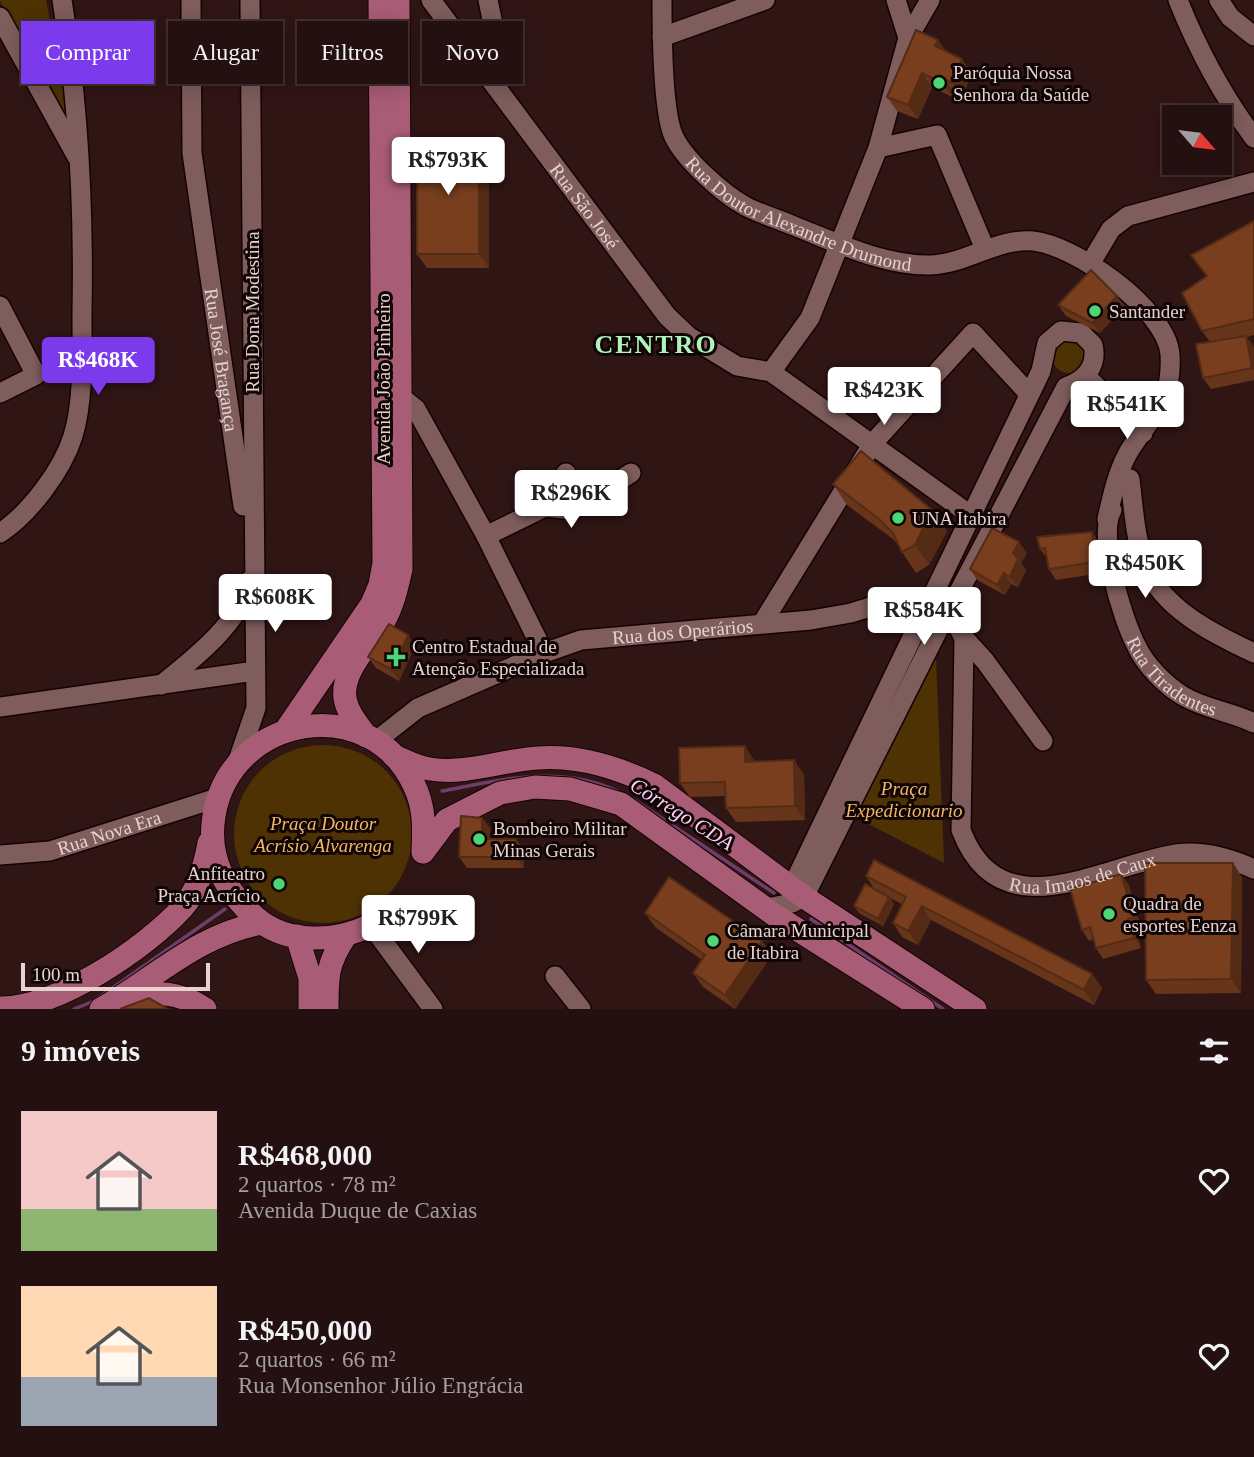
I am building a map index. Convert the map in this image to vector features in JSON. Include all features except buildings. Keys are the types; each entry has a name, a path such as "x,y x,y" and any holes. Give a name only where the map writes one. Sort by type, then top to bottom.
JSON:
{"main road":[{"name":"Avenida João Pinheiro","path":"282,731 372,604 380,585 384,563 380,0"},
{"name":"Avenida João Pinheiro","path":"371,738 351,714 345,697 348,677 384,621 395,596 401,569 398,0"},
{"path":"0,1008 15,1009 83,985 161,928 185,905 204,869 217,798 237,763 256,745 282,731 313,725 340,727 371,738 394,756 414,784 424,818 423,852 447,820 500,793 535,787 570,789 621,804 767,908 795,903 975,1009"},
{"path":"394,756 428,769 454,771 538,758 579,760 633,775 654,785 923,1009"},
{"path":"211,834 218,869 229,890 235,900 262,923 297,936 320,939 346,935 371,925"},
{"path":"110,1004 206,940 241,927 262,923"},
{"path":"327,1009 327,974 331,957 346,935"},
{"path":"297,936 310,978 310,1009"},
{"path":"110,1004 157,991 193,1001 205,1009"}],"street":[{"path":"0,533 17,522 46,486 73,437 81,368 84,214 73,65 62,0"},
{"name":"Rua José Bragança","path":"161,685 207,648 247,595 253,560 191,153 191,0"},
{"name":"Rua Dona Modestina","path":"237,763 256,708 250,0"},
{"name":"Rua São José","path":"430,0 446,21"},
{"path":"488,0 492,21"},
{"name":"Rua Doutor Alexandre Drumond","path":"662,0 662,37 673,136 696,167 744,206 842,245 900,263 933,265 1020,241 1037,242 1065,251 1090,264"},
{"path":"662,37 765,0"},
{"path":"896,0 908,38"},
{"path":"930,0 908,38 878,148 842,245 810,318 771,372 973,517 979,552"},
{"path":"1178,0 1192,35 1226,101 1254,138"},
{"path":"1219,0 1230,17 1254,36"},
{"path":"0,17 82,164"},
{"name":"Rua São José","path":"493,84 667,316 688,336 737,366 771,372"},
{"path":"878,148 937,135 985,249"},
{"path":"1107,519 1137,461 1173,414 1181,395 1174,363 1156,323 1125,290 1090,264 1111,229 1128,216 1254,182"},
{"path":"0,306 36,375 0,393"},
{"path":"795,903 937,614 973,517 1041,371 1047,343 1061,331 1081,333 1093,345 1095,354 1086,376 1066,387 979,552 937,614"},
{"path":"763,622 873,443 974,333 1029,394"},
{"path":"222,355 253,361"},
{"name":"Rua Tiradentes","path":"1174,363 1165,401 1128,454 1116,481 1106,535 1124,610 1136,645 1151,669 1183,696 1254,723"},
{"path":"1086,376 1143,433"},
{"path":"401,397 415,409 486,536 544,653"},
{"path":"400,447 423,424"},
{"path":"545,507 566,472"},
{"path":"486,536 545,507 573,510 631,473"},
{"path":"1130,479 1137,536 1151,577 1178,607 1209,632 1254,653"},
{"name":"Rua dos Operários","path":"371,738 418,708 544,653 581,640 763,622 811,620 851,613 896,599 937,614"},
{"path":"937,614 985,661 1042,741"},
{"name":"Rua Imaos de Caux","path":"964,638 961,830 970,854 994,876 1026,888 1054,887 1178,854 1209,854 1231,859 1254,869"},
{"path":"963,673 973,664 985,661"},
{"path":"0,707 256,671"},
{"path":"256,708 282,731"},
{"name":"Rua Nova Era","path":"0,855 50,851 217,798"},
{"path":"371,925 433,1009"},
{"path":"555,976 581,1009"}],"green space":[{"path":"46,0 50,21 21,21 21,39 0,1"},
{"path":"45,84 62,84 71,131"},
{"path":"1069,339 1081,344 1086,356 1081,368 1069,373 1057,368 1052,356 1057,344"},
{"name":"Praça Expedicionario","path":"936,656 944,863 853,816"},
{"name":"Praça Doutor Acrísio Alvarenga","path":"323,745 357,752 386,771 405,800 412,834 405,868 386,897 357,916 323,923 289,916 260,897 241,868 234,834 241,800 260,771 289,752"}],"waterway":[{"name":"Córrego CDA","path":"442,791 508,779 552,776 596,783 617,791"},
{"name":"Córrego CDA","path":"633,799 774,893"},
{"name":"Córrego CDA","path":"74,1009 94,1001 225,909"},
{"name":"Córrego CDA","path":"811,919 943,1009"}],"place":[{"name":"Paróquia Nossa Senhora da Saúde","path":"939,83"},
{"name":"Santander","path":"1095,311"},
{"name":"UNA Itabira","path":"898,518"},
{"name":"Centro Estadual de Atenção Especializada","path":"396,657"},
{"name":"Bombeiro Militar Minas Gerais","path":"479,839"},
{"name":"Anfiteatro Praça Acrício.","path":"279,884"},
{"name":"Quadra de esportes Eenza","path":"1109,914"},
{"name":"Câmara Municipal de Itabira","path":"713,941"}],"district":[{"name":"CENTRO","path":"656,344"}]}
